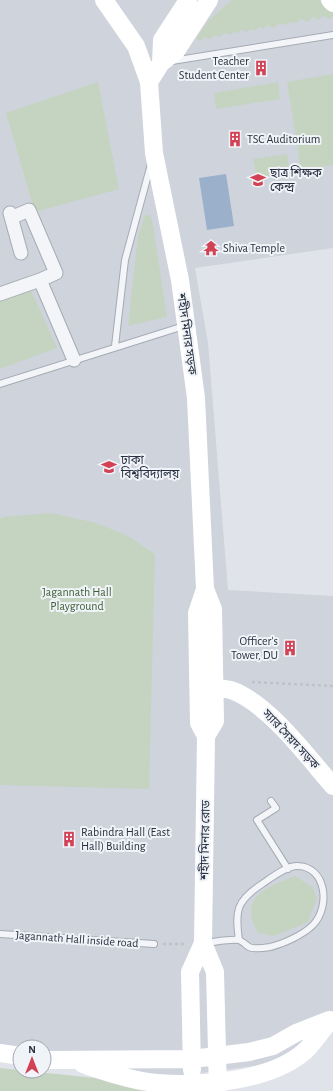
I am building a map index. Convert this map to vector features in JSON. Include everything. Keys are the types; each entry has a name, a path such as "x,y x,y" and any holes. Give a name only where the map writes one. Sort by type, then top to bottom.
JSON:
{"main road":[{"name":"শহীদ মিনার সড়ক","path":"104,0 136,46 149,82 154,153 180,280 196,398 205,590 197,613 214,689"},
{"path":"149,82 160,62 162,40 188,0"},
{"path":"160,62 176,51 209,0"},
{"path":"330,0 333,3"},
{"name":"শহীদ মিনার রোড","path":"214,689 215,721 206,736 203,943 215,972 219,1086"},
{"name":"স্যার সৈয়দ সড়ক","path":"214,689 261,707 333,786"},
{"name":"শহীদ মিনার রোড","path":"191,1087 192,1059 190,972 203,943"},
{"path":"52,1060 192,1059 249,1052 273,1046 296,1033 331,1019"},
{"path":"73,1060 101,1070 156,1083 191,1087 219,1086 284,1065 305,1051 331,1019"},
{"path":"0,1053 12,1055"}],"street":[{"path":"0,294 33,279 56,273 29,210 13,217 10,213 21,253"},
{"path":"33,279 74,360"}],"lane":[{"path":"160,62 333,34"},
{"path":"115,346 125,260 154,153"},
{"path":"0,384 115,346 187,325"},
{"path":"271,801 276,808 257,820 288,869"},
{"path":"203,943 239,940 251,948 270,947 299,934 312,926 319,916 324,903 324,892 317,877 308,869 297,866 288,869 248,894 240,904 237,923 239,940"},
{"name":"Jagannath Hall inside road","path":"0,934 154,944"}],"path":[{"path":"214,689 252,682 333,686"},
{"path":"154,944 203,943"}],"shaded area":[{"name":"ঢাকা বিশ্ববিদ্যালয়","path":"0,0 324,0 333,9 333,248 195,268 208,343 228,590 333,596 333,1020 276,1063 186,1075 155,1075 52,1064 52,1039 12,1039 12,1051 0,1057"}],"green space":[{"path":"232,0 319,0 333,13 333,15 330,19 323,16 318,20 313,17 307,22 301,19 296,23 290,22 285,25 279,23 274,28 267,25 264,29 258,27 256,31 250,29 247,32 242,30 238,33 233,32 231,35 224,33 220,37 215,35 210,39 205,37 201,41 196,39 209,20"},
{"path":"333,74 333,165 301,170 287,82"},
{"path":"98,82 119,189 35,212 6,113"},
{"path":"278,82 280,99 216,109 214,93"},
{"path":"287,154 290,173 257,178 253,159"},
{"path":"145,215 149,215 152,219 167,317 128,326 138,236"},
{"path":"31,290 57,348 0,369 0,301"},
{"name":"Jagannath Hall Playground","path":"51,513 96,523 128,536 155,554 149,789 0,785 0,519 3,517"},
{"path":"295,876 312,887 317,898 308,922 274,936 258,933 252,921 251,910 253,902 265,889"},
{"path":"0,1068 12,1069 12,1079 52,1079 52,1074 189,1088 189,1091 0,1091"}],"water":[{"path":"226,174 234,226 207,230 199,178"}],"place":[{"name":"Teacher Student Center","path":"261,68"},
{"name":"TSC Auditorium","path":"235,139"},
{"name":"ছাত্র শিক্ষক কেন্দ্র","path":"258,180"},
{"name":"Shiva Temple","path":"211,248"},
{"name":"ঢাকা বিশ্ববিদ্যালয়","path":"109,467"},
{"name":"Officer's Tower, DU","path":"290,648"},
{"name":"Rabindra Hall (East Hall) Building","path":"69,839"}]}
